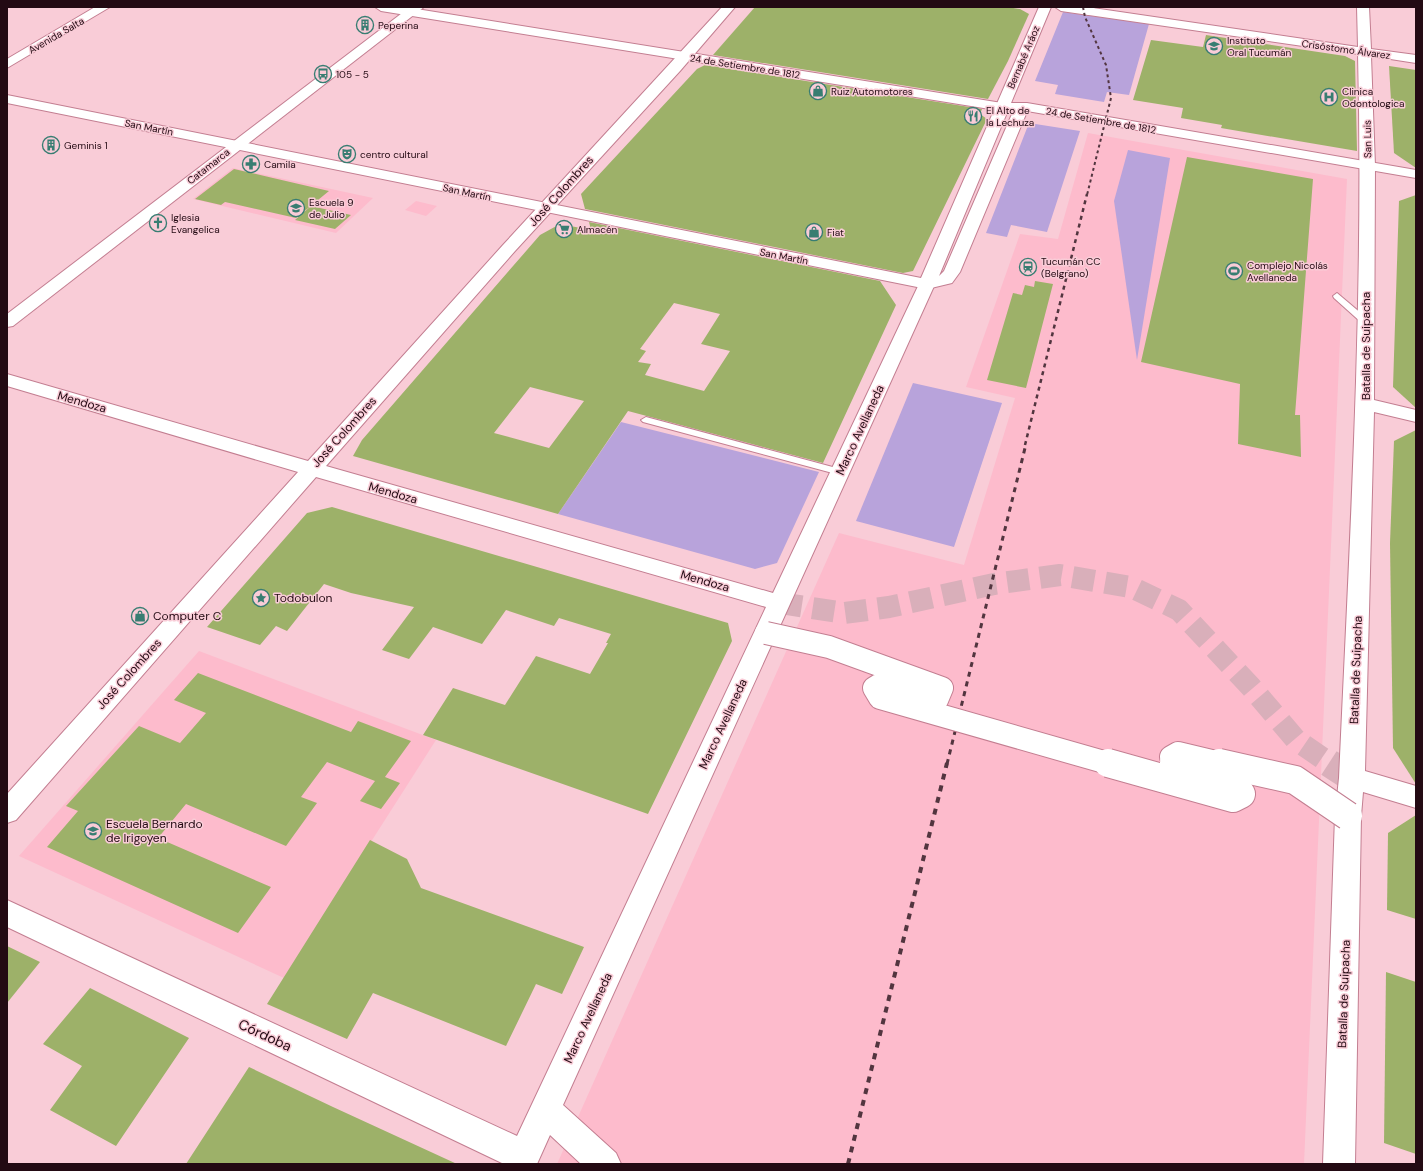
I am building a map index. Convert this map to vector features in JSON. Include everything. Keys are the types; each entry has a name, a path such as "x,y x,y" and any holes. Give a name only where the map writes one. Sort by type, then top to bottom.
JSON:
{"street":[{"name":"Avenida Salta","path":"7,64 104,7"},
{"name":"24 de Setiembre de 1812","path":"382,7 415,9 686,56 1002,107 1027,107 1368,171 1416,185"},
{"name":"José Colombres","path":"7,812 545,208 686,56 729,7"},
{"name":"Bernabé Aráoz","path":"1002,107 1045,7"},
{"name":"Crisóstomo Álvarez","path":"1061,7 1088,9 1416,59"},
{"name":"San Luis","path":"1363,7 1368,171"},
{"name":"Catamarca","path":"7,322 415,9"},
{"name":"San Martín","path":"7,99 927,284"},
{"name":"24 de Setiembre de 1812","path":"1002,107 1019,114 1368,171 1416,174"},
{"name":"Marco Avellaneda","path":"522,1160 927,284 1002,107"},
{"path":"927,284 946,279 952,272 1019,114"},
{"name":"Batalla de Suipacha","path":"1339,1164 1348,816 1352,778 1365,404 1368,171"},
{"name":"Mendoza","path":"7,380 311,469 780,603"},
{"path":"1365,404 1416,416"},
{"path":"766,633 829,648 942,688 937,700 882,682 874,688 880,698 1232,798 1241,794 1234,783 1176,765 1171,757 1178,753 1295,780 1348,816"},
{"path":"1352,778 1416,797"},
{"name":"Córdoba","path":"7,913 522,1160"},
{"path":"545,1110 605,1164"}],"lane":[{"path":"1337,296 1366,322"},
{"path":"646,420 840,472"}],"shaded area":[{"path":"1063,12 1149,24 1129,95 1107,92 1104,102 1055,94 1058,85 1035,81"},
{"path":"1029,123 1080,131 1047,232 1011,225 1007,237 986,233"},
{"path":"1088,133 1347,179 1304,1164 557,1164 839,533 964,565 1015,398 966,387 1020,234 1058,239"},
{"path":"1128,150 1170,158 1137,360 1114,201"},
{"name":"Escuela 9 de Julio","path":"233,168 373,198 336,233 193,199"},
{"path":"416,201 437,206 426,216 405,210"},
{"path":"913,383 1002,403 954,547 856,521"},
{"path":"621,422 819,472 777,563 755,569 558,514"},
{"path":"199,651 436,740 284,978 19,856"}],"building":[{"path":"755,7 1007,7 1020,9 1029,14 1008,61 988,99 713,55"},
{"path":"1206,35 1345,56 1355,61 1357,151 1221,128 1222,125 1181,118 1183,108 1133,100 1151,40 1203,47"},
{"path":"705,65 982,109 980,114 987,119 913,271 903,273 585,209 581,194 697,69"},
{"path":"1389,66 1416,70 1416,168 1394,153"},
{"name":"Complejo Nicolás Avellaneda","path":"1187,157 1313,179 1295,415 1300,415 1301,457 1238,444 1240,384 1141,362"},
{"path":"234,169 329,191 296,218 225,202 221,205 195,199"},
{"path":"1416,195 1416,408 1393,387 1399,201"},
{"path":"311,206 351,215 335,229 295,220"},
{"path":"589,222 880,281 896,305 823,463 628,411 558,514 353,456 362,440 540,235 560,224 591,230","holes":["674,303 720,314 701,344 730,351 704,391 645,375 651,364 638,362 646,351 640,349","530,387 584,401 549,448 494,433"]},
{"path":"1035,281 1053,284 1026,388 987,380 1013,293 1022,295 1025,285 1034,287"},
{"path":"1416,430 1416,784 1393,748 1390,543 1394,441"},
{"path":"332,507 728,623 732,641 648,814 423,735 453,688 505,705 536,656 590,674 608,643 606,643 611,634 559,618 554,626 506,610 482,644 433,627 409,659 382,650 414,607 351,593 324,584 287,631 276,626 260,645 207,627 307,513"},
{"path":"198,673 351,732 358,721 411,741 385,777 400,783 381,809 360,801 375,781 327,762 301,797 317,803 286,846 186,804 158,838 271,887 238,933 47,847 78,811 66,806 139,726 180,743 206,713 174,700"},
{"path":"1416,815 1416,919 1387,910 1388,833"},
{"path":"370,840 407,859 421,888 584,947 562,994 536,984 506,1046 373,993 347,1039 267,1004"},
{"path":"7,946 40,962 7,1003"},
{"path":"1386,972 1416,982 1416,1154 1384,1143"},
{"path":"90,988 189,1038 116,1146 50,1110 82,1066 43,1044"},
{"path":"249,1067 333,1107 457,1164 186,1164"}],"tunnel":[{"path":"780,603 845,613 889,607 994,584 1060,575 1131,587 1179,610 1251,687 1296,740 1331,764"},
{"path":"1329,763 1352,778"}],"railway":[{"path":"1083,7 1085,17 1106,65 1111,98 1087,195"},
{"path":"1025,445 1087,194"},
{"path":"947,764 1026,444"},
{"path":"848,1164 947,763"}],"place":[{"name":"Peperina","path":"365,25"},
{"name":"Instituto Oral Tucumán","path":"1214,46"},
{"name":"105 - 5","path":"323,74"},
{"name":"Ruiz Automotores","path":"818,91"},
{"name":"Clinica Odontologica","path":"1329,97"},
{"name":"El Alto de la Lechuza","path":"973,116"},
{"name":"Geminis 1","path":"51,145"},
{"name":"centro cultural","path":"347,154"},
{"name":"Camila","path":"251,164"},
{"name":"Escuela 9 de Julio","path":"296,208"},
{"name":"Iglesia Evangelica","path":"158,223"},
{"name":"Almacén","path":"564,229"},
{"name":"Fiat","path":"814,232"},
{"name":"Tucumán CC (Belgrano)","path":"1028,267"},
{"name":"Complejo Nicolás Avellaneda","path":"1234,271"},
{"name":"Todobulon","path":"261,598"},
{"name":"Computer C","path":"140,616"},
{"name":"Escuela Bernardo de Irigoyen","path":"93,831"}]}
